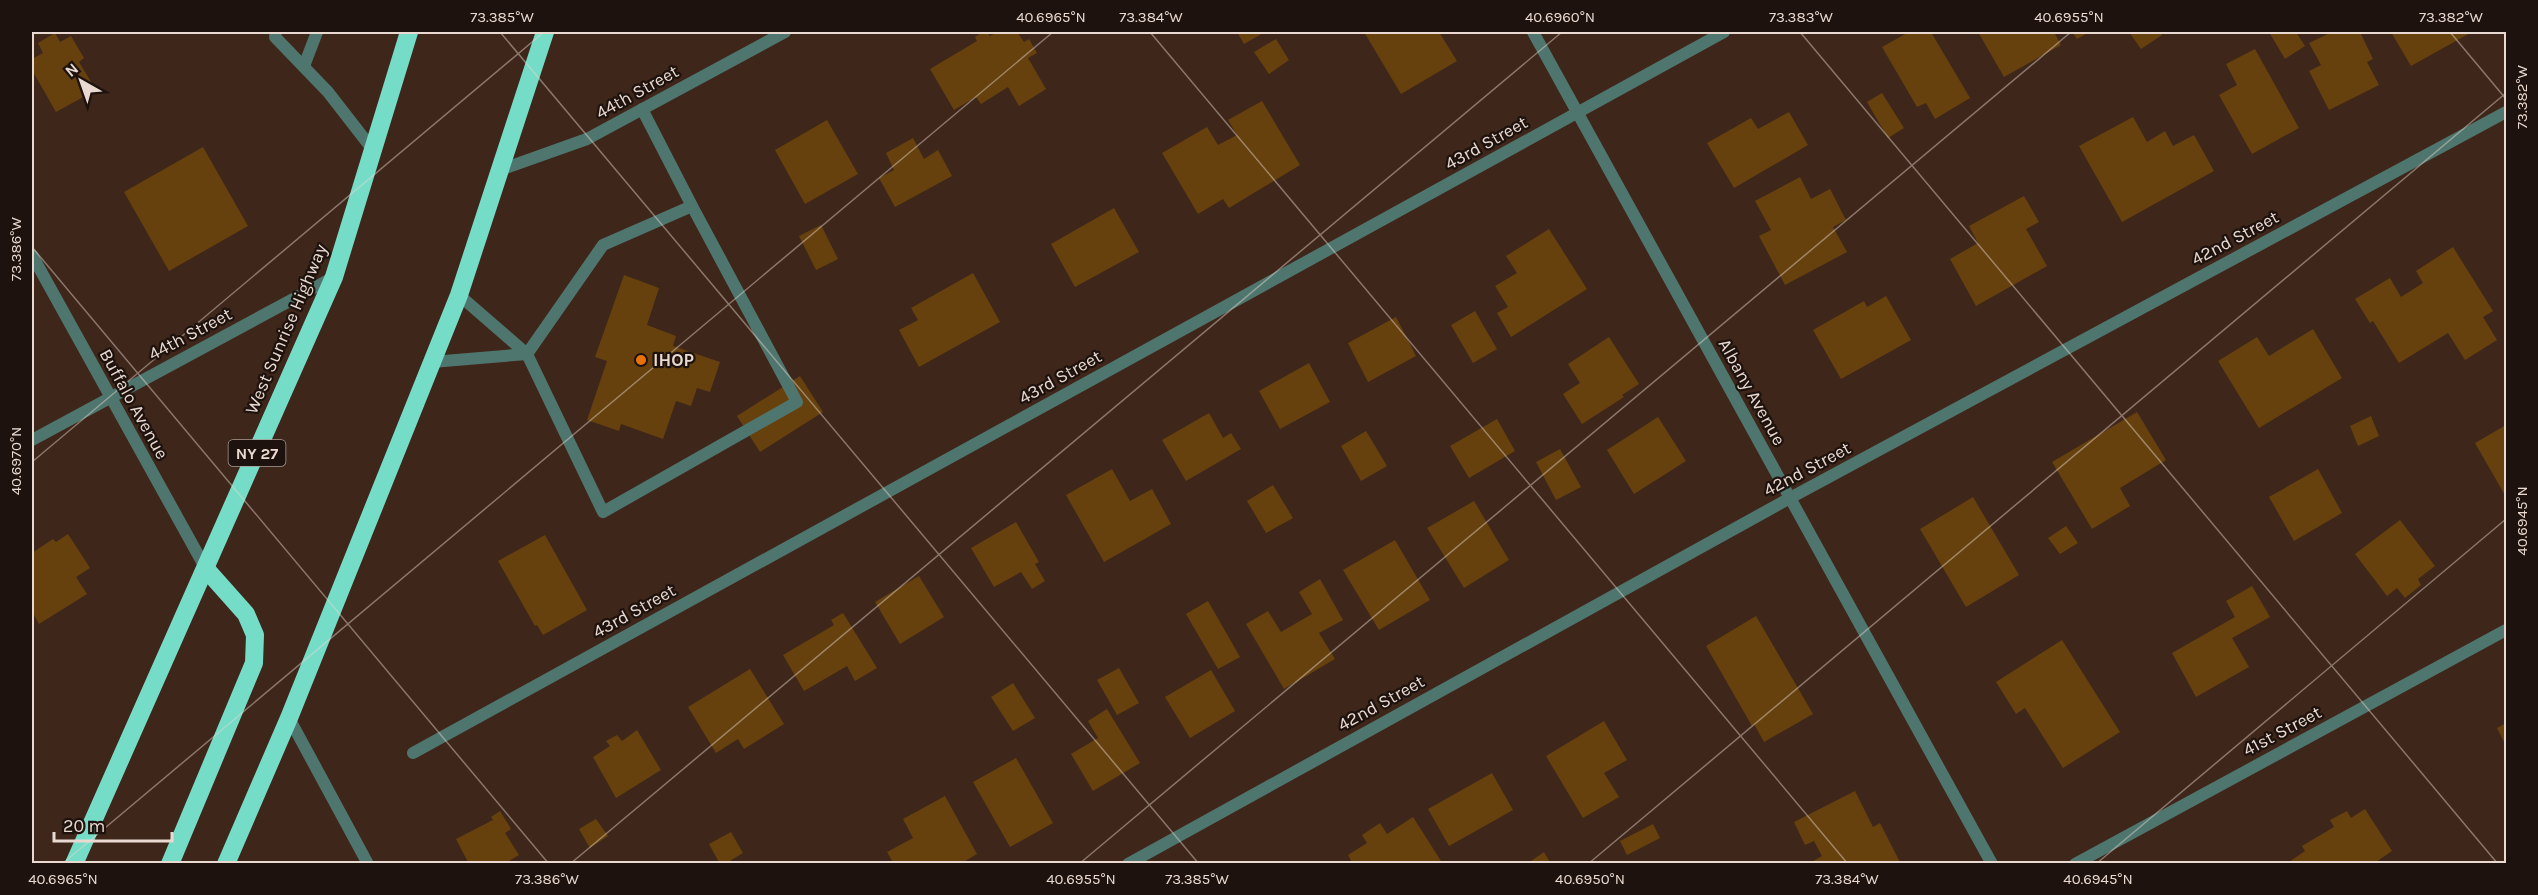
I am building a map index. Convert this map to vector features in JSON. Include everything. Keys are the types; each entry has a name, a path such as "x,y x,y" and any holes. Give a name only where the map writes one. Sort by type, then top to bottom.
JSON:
{"highway":[{"name":"West Sunrise Highway","path":"74,864 334,277 409,32"},
{"path":"226,864 289,718 459,295 545,32"},
{"path":"170,864 254,663 255,635 246,614 206,569"}],"street":[{"path":"304,66 316,32"},
{"name":"44th Street","path":"500,170 587,139 785,32"},
{"name":"Albany Avenue","path":"1533,32 1992,864"},
{"name":"43rd Street","path":"414,753 1724,32"},
{"path":"272,33 328,92 373,150"},
{"path":"459,295 526,354 603,512 797,402 642,109"},
{"name":"42nd Street","path":"1128,864 1790,498 2506,112"},
{"path":"432,362 526,354 603,245 692,206"},
{"name":"Buffalo Avenue","path":"32,255 206,569"},
{"name":"44th Street","path":"32,440 334,277"},
{"name":"41st Street","path":"2075,864 2506,630"},
{"path":"289,718 368,864"}],"building":[{"path":"987,32 990,36 997,32 1017,32 1024,42 1029,39 1037,53 1028,58 1046,89 1019,106 1008,87 981,104 976,97 954,110 930,69 977,41 975,37"},
{"path":"1237,32 1265,32 1244,44"},
{"path":"1364,32 1439,32 1457,61 1401,94"},
{"path":"1909,32 1931,32 1970,98 1935,119 1926,103 1917,107 1882,47"},
{"path":"1978,32 2054,32 2061,45 2004,77"},
{"path":"2072,32 2089,32 2077,39"},
{"path":"2129,32 2160,32 2162,35 2141,49"},
{"path":"2269,32 2296,32 2305,46 2285,59"},
{"path":"2332,32 2360,32 2373,59 2367,62 2379,85 2329,110 2309,71 2321,65 2309,43"},
{"path":"2391,32 2472,32 2411,66"},
{"path":"55,33 60,42 71,36 84,58 79,62 96,90 56,112 32,70 32,59 43,53 38,43"},
{"path":"1276,39 1289,60 1269,74 1254,52"},
{"path":"2255,49 2299,128 2252,154 2219,95 2237,85 2226,64"},
{"path":"1882,93 1904,128 1888,138 1867,102"},
{"path":"1262,101 1300,165 1229,208 1223,199 1198,214 1162,153 1207,127 1218,145 1237,135 1228,120"},
{"path":"1789,112 1808,145 1734,188 1707,143 1751,118 1758,129"},
{"path":"2133,117 2147,142 2165,131 2173,146 2194,135 2214,171 2122,222 2079,146"},
{"path":"827,120 858,174 805,204 775,150"},
{"path":"913,138 924,159 938,150 952,176 895,207 879,178 894,170 886,153"},
{"path":"203,147 248,226 169,271 124,192"},
{"path":"1800,177 1811,199 1830,189 1846,220 1833,227 1847,252 1785,285 1759,236 1771,230 1755,201"},
{"path":"2024,196 2039,222 2026,229 2047,266 1976,306 1950,259 1978,243 1969,226"},
{"path":"1114,208 1139,252 1075,287 1051,244"},
{"path":"821,225 838,259 816,270 799,236"},
{"path":"1549,229 1587,289 1511,337 1497,313 1508,307 1495,286 1517,273 1506,256"},
{"path":"2453,247 2493,311 2483,317 2497,340 2465,360 2448,333 2399,363 2373,321 2370,323 2355,299 2390,278 2401,297 2423,283 2416,271"},
{"path":"973,273 1000,322 919,367 899,330 918,320 911,308"},
{"path":"624,275 659,288 647,325 676,336 673,346 720,362 710,392 697,388 691,406 676,401 663,439 621,424 619,431 587,420 607,361 595,357"},
{"path":"1886,296 1911,340 1841,379 1813,330 1864,301 1867,307"},
{"path":"1475,311 1497,349 1473,363 1451,325"},
{"path":"1396,317 1416,356 1368,382 1348,343"},
{"path":"2313,329 2342,378 2259,428 2218,361 2257,337 2269,356"},
{"path":"1609,337 1639,384 1622,395 1624,397 1582,424 1563,394 1580,383 1568,364"},
{"path":"1309,363 1330,402 1280,429 1259,391"},
{"path":"800,376 823,412 760,452 737,416"},
{"path":"2137,412 2166,460 2120,488 2130,506 2092,529 2052,462"},
{"path":"1209,413 1223,438 1231,433 1241,449 1186,481 1162,440"},
{"path":"2371,416 2379,436 2358,446 2350,426"},
{"path":"1658,417 1686,461 1634,494 1607,450"},
{"path":"1497,419 1515,451 1469,478 1450,446"},
{"path":"2506,425 2506,497 2475,443"},
{"path":"1366,431 1387,466 1361,481 1341,446"},
{"path":"1560,449 1581,487 1556,500 1536,462"},
{"path":"1112,469 1130,501 1152,489 1171,524 1104,562 1066,495"},
{"path":"2318,469 2342,513 2294,541 2269,497"},
{"path":"1273,485 1293,518 1266,533 1247,501"},
{"path":"1973,497 2019,575 1966,607 1920,529"},
{"path":"1474,501 1509,560 1464,588 1427,528"},
{"path":"2400,520 2435,566 2418,579 2421,585 2405,598 2397,588 2387,596 2355,554"},
{"path":"1016,522 1039,562 1035,564 1045,581 1032,589 1021,572 994,587 971,548"},
{"path":"2066,526 2078,543 2060,554 2048,538"},
{"path":"68,534 90,568 76,577 87,594 39,624 32,611 32,553 53,539 56,542"},
{"path":"545,535 587,610 543,635 537,625 535,626 498,561"},
{"path":"1395,540 1430,600 1379,630 1343,570"},
{"path":"919,576 944,617 900,644 875,602"},
{"path":"1320,579 1343,620 1319,633 1335,659 1284,689 1246,624 1268,611 1281,632 1312,614 1299,592"},
{"path":"2252,586 2270,617 2232,638 2249,667 2196,697 2172,653 2235,617 2226,601"},
{"path":"1208,601 1240,657 1218,669 1186,614"},
{"path":"843,613 877,668 855,681 847,666 804,691 783,655 834,625 831,620"},
{"path":"1756,616 1813,714 1764,742 1754,724 1752,726 1706,646"},
{"path":"2062,640 2120,732 2063,768 2025,708 2016,714 1996,682"},
{"path":"1119,668 1139,703 1117,715 1097,680"},
{"path":"750,669 784,724 744,749 738,739 716,753 688,707"},
{"path":"1211,670 1235,711 1190,738 1165,697"},
{"path":"1013,683 1035,718 1013,731 991,697"},
{"path":"1107,709 1140,763 1093,791 1071,754 1098,738 1088,721"},
{"path":"1604,721 1627,760 1604,773 1619,797 1583,818 1546,756"},
{"path":"2506,723 2506,746 2497,728"},
{"path":"637,730 661,770 616,798 593,757 610,746 606,741 617,735 622,741"},
{"path":"1016,758 1053,823 1010,847 973,782"},
{"path":"1492,773 1513,810 1449,846 1428,809"},
{"path":"1855,791 1873,827 1880,823 1901,864 1808,864 1822,856 1814,841 1805,845 1794,822"},
{"path":"945,796 977,854 960,864 894,864 887,852 913,838 903,819"},
{"path":"2365,809 2392,851 2373,864 2286,864 2305,851 2302,846 2334,827 2330,820 2347,811 2351,818"},
{"path":"500,811 511,829 505,833 519,855 504,864 469,864 456,839 493,820 491,817"},
{"path":"1413,817 1441,861 1437,864 1353,864 1348,855 1367,843 1362,835 1380,823 1387,834"},
{"path":"596,819 608,836 590,848 579,829"},
{"path":"1653,824 1660,838 1627,855 1620,841"},
{"path":"731,832 743,853 725,864 720,864 709,844"},
{"path":"1544,852 1551,864 1532,864 1531,861"}],"place":[{"name":"IHOP","path":"641,360"}]}
